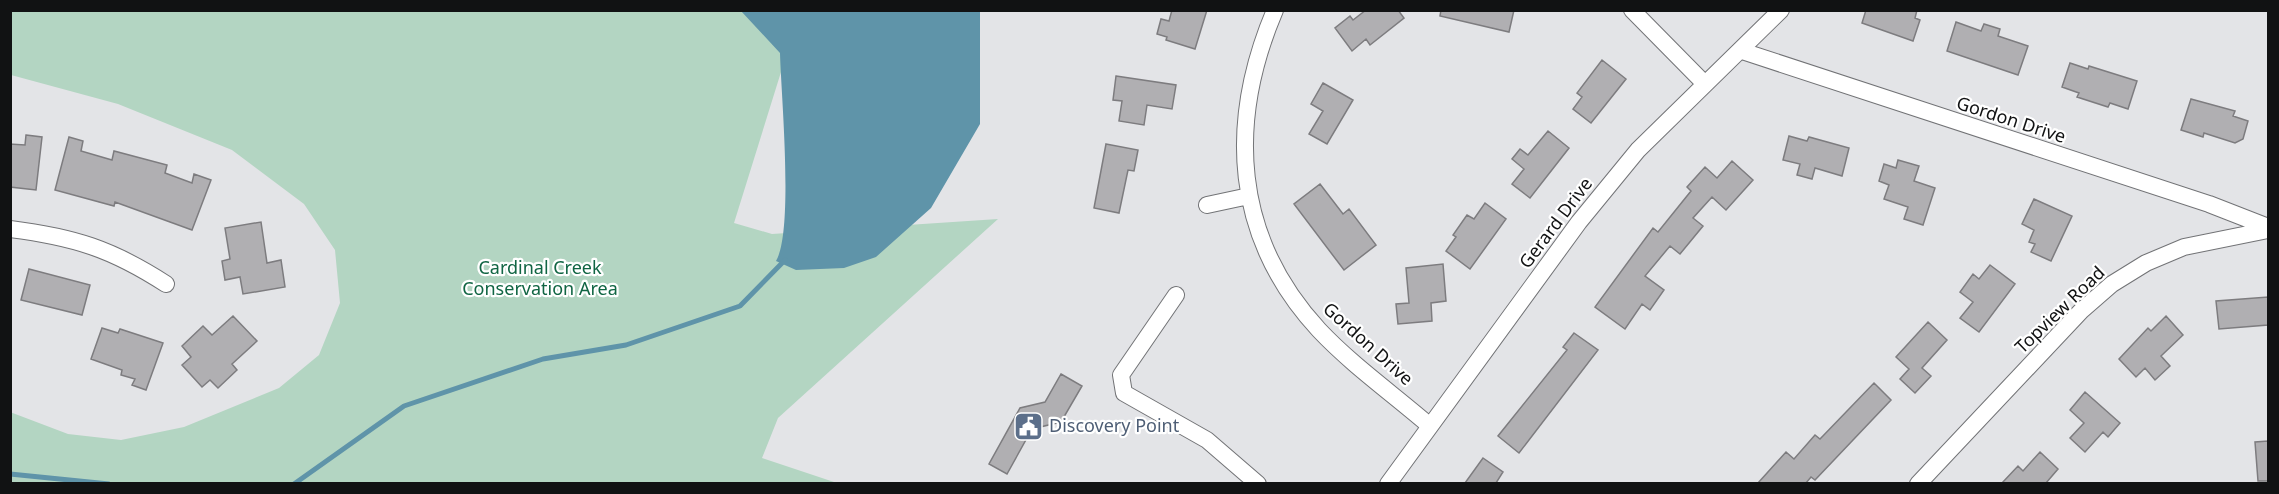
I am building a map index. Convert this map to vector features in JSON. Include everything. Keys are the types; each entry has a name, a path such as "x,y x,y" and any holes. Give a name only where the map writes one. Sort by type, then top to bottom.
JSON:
{"street":[{"name":"Gordon Drive","path":"1275,10 1264,38 1249,101 1244,167 1248,196 1265,247 1299,306 1343,352 1430,426"},
{"path":"1632,10 1704,83"},
{"name":"Gerard Drive","path":"1388,483 1579,222 1638,150 1704,83 1742,51 1781,10"},
{"name":"Gordon Drive","path":"1742,51 2209,204 2268,228"},
{"path":"1207,205 1248,196"},
{"name":"Topview Road","path":"1918,483 2082,311 2112,284 2146,262 2184,247 2268,228"},
{"path":"10,229 58,236 97,247 129,260 166,284"},
{"path":"1176,295 1121,375 1124,393 1207,440 1258,483"}],"green space":[{"name":"Cardinal Creek Conservation Area","path":"11,11 800,11 734,223 772,234 998,219 778,418 762,458 837,483 11,483 10,412 68,434 121,440 184,427 279,388 319,355 340,303 335,250 304,204 232,150 118,104 11,75"}],"water":[{"path":"741,11 980,11 980,124 931,208 876,257 844,268 796,270 776,261 781,245 785,193 780,53"}],"building":[{"path":"1172,10 1207,10 1195,49 1166,40 1167,37 1157,34 1161,19 1169,21"},
{"path":"1366,10 1398,10 1404,18 1370,45 1366,39 1352,51 1335,28 1350,16 1353,20"},
{"path":"1441,10 1514,10 1509,32 1440,16"},
{"path":"1866,10 1917,10 1915,18 1920,20 1913,41 1862,23"},
{"path":"1956,22 1981,31 1984,24 2000,29 1998,36 2028,46 2018,75 1947,51"},
{"path":"1602,60 1626,79 1591,123 1573,109 1582,97 1577,93"},
{"path":"2070,63 2088,69 2089,66 2137,81 2128,109 2110,103 2108,107 2077,97 2079,93 2062,87"},
{"path":"1116,76 1176,85 1172,109 1147,105 1144,125 1119,121 1122,101 1113,100"},
{"path":"1323,83 1353,100 1327,144 1309,134 1323,111 1311,104"},
{"path":"2191,99 2235,111 2233,116 2248,121 2243,139 2235,143 2204,133 2203,137 2181,130"},
{"path":"1548,131 1569,148 1530,198 1512,184 1524,169 1512,159 1520,149 1528,155"},
{"path":"26,135 42,137 36,190 10,187 10,144 25,145"},
{"path":"1789,136 1807,141 1809,137 1849,148 1842,176 1815,168 1812,179 1797,175 1800,164 1783,160"},
{"path":"69,137 83,141 81,151 112,160 114,151 167,165 165,173 192,183 194,174 211,180 192,230 115,202 114,206 55,190"},
{"path":"1106,144 1138,150 1134,171 1128,170 1119,213 1094,208"},
{"path":"1898,160 1919,166 1914,181 1935,188 1923,225 1904,219 1908,207 1884,199 1889,185 1879,181 1884,164 1896,168"},
{"path":"1732,161 1753,180 1726,210 1712,197 1693,218 1703,226 1680,254 1670,246 1645,276 1664,290 1650,310 1642,304 1625,329 1595,307 1653,228 1658,232 1691,191 1687,187 1705,167 1717,178"},
{"path":"1320,184 1343,214 1349,209 1376,245 1344,270 1294,204"},
{"path":"2034,199 2072,216 2051,261 2031,252 2035,244 2029,242 2034,230 2022,224"},
{"path":"1485,203 1506,219 1470,269 1446,251 1456,237 1453,235 1467,215 1474,219"},
{"path":"261,222 267,263 281,260 285,287 243,294 240,277 225,280 222,261 230,259 225,228"},
{"path":"1443,264 1446,301 1431,303 1432,321 1398,324 1396,304 1409,303 1406,268"},
{"path":"1990,265 2015,284 1979,332 1960,318 1973,302 1960,292 1973,274 1979,279"},
{"path":"29,269 90,285 82,315 21,300"},
{"path":"2268,297 2268,325 2219,329 2216,301"},
{"path":"233,316 257,341 232,364 237,370 218,388 210,380 202,387 182,365 191,357 182,346 203,326 212,335"},
{"path":"2166,316 2183,335 2161,356 2170,366 2155,380 2145,368 2136,377 2119,359 2148,328 2151,331"},
{"path":"1928,322 1947,340 1922,368 1931,376 1915,393 1900,379 1909,369 1896,357"},
{"path":"102,328 118,333 120,329 163,343 146,390 132,385 135,379 121,375 122,370 91,359"},
{"path":"1574,333 1598,350 1519,453 1498,436 1567,350 1563,347"},
{"name":"Discovery Point","path":"1061,374 1082,386 1061,422 1032,429 1007,474 989,464 1020,408 1045,402"},
{"path":"1874,383 1891,400 1815,480 1811,477 1806,483 1758,483 1786,452 1794,459 1815,435 1820,439"},
{"path":"2085,392 2120,423 2108,437 2103,432 2085,452 2070,438 2084,423 2070,410"},
{"path":"2268,441 2268,481 2258,481 2255,442"},
{"path":"2040,452 2058,469 2046,483 2002,483 2018,466 2023,471"},
{"path":"1483,458 1503,472 1496,483 1465,483"}],"waterway":[{"path":"294,484 404,406 543,359 626,345 740,306 785,260"},
{"path":"10,474 109,484"}],"place":[{"name":"Discovery Point","path":"1028,426"}]}
